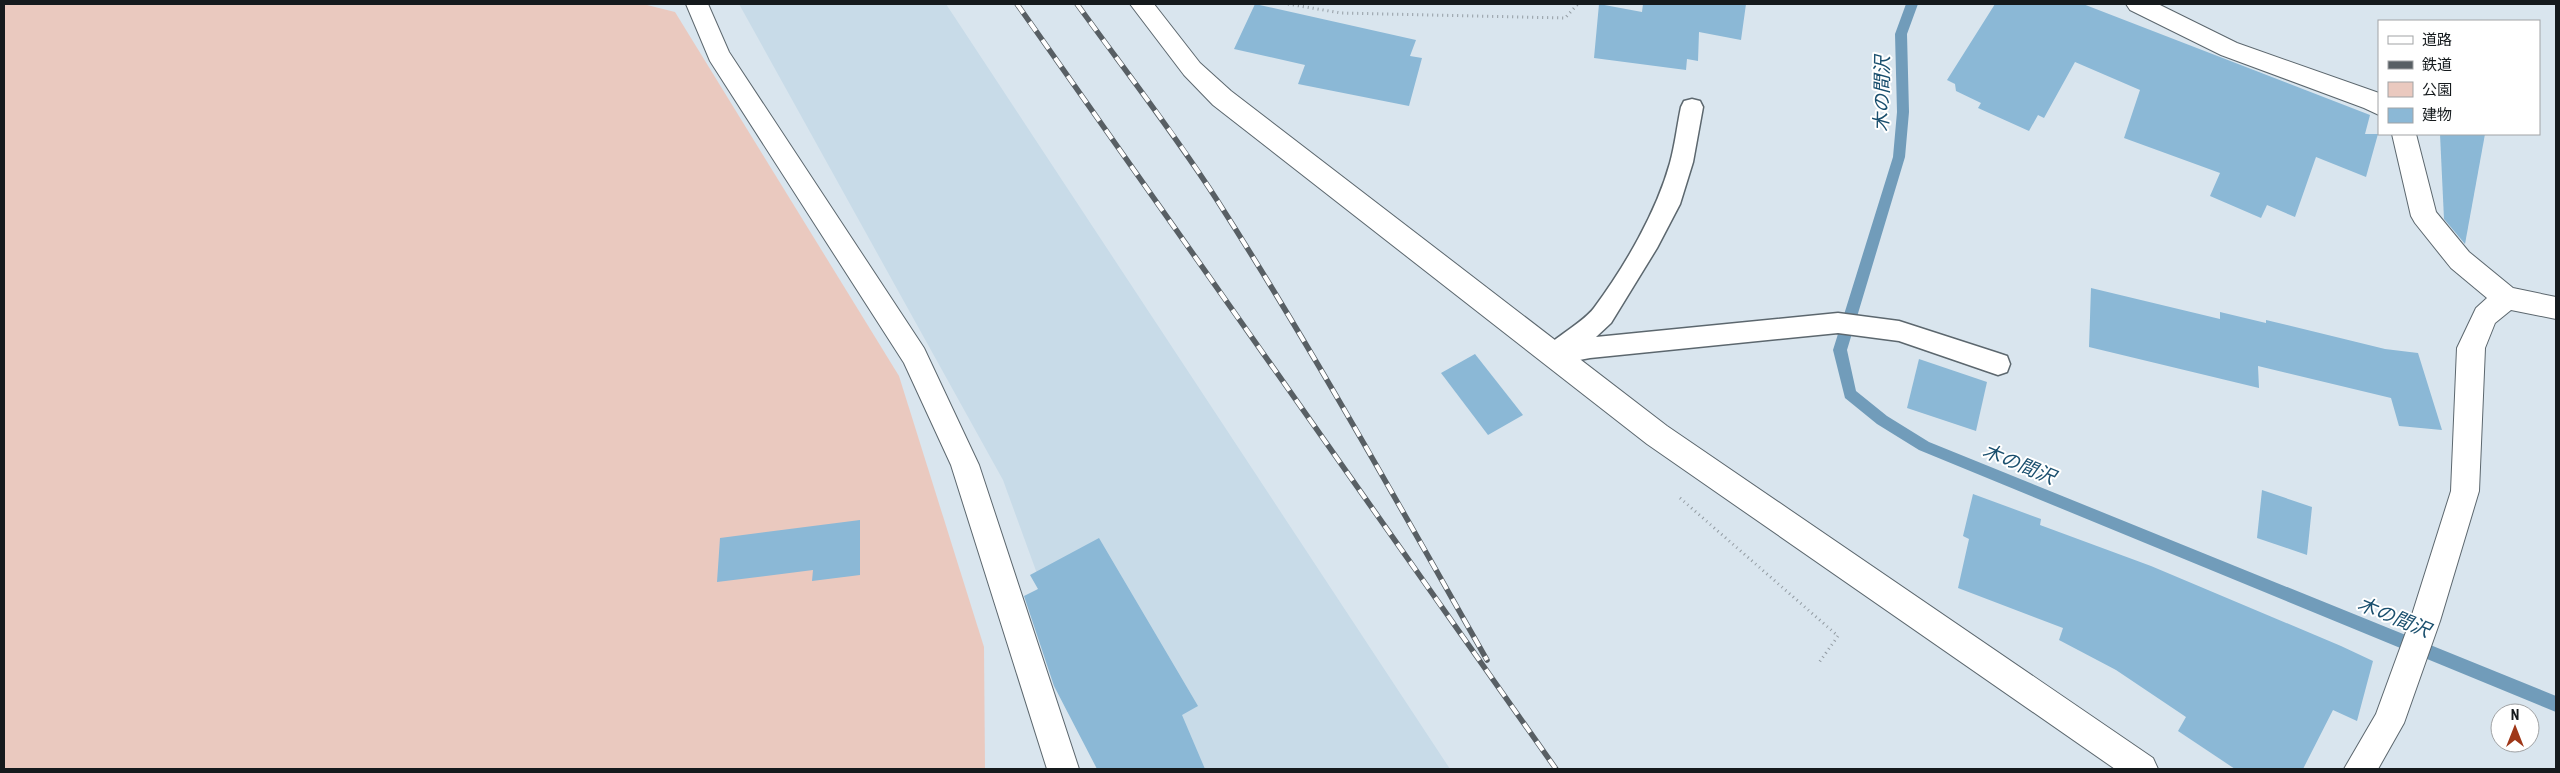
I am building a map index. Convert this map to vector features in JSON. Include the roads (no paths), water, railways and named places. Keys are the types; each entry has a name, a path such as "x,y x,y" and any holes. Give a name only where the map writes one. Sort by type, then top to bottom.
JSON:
{"street":[{"path":"696,4 718,55 914,356 965,466 1063,769"},
{"path":"1141,4 1192,70 1222,98 1657,435 2142,769"},
{"path":"2147,6 2229,48 2373,101 2378,105"},
{"path":"2404,135 2424,216 2460,260 2506,298 2556,308"},
{"path":"2360,769 2388,723 2424,621 2465,491 2471,348 2485,316 2506,298"}],"lane":[{"path":"1553,354 1579,338 1602,316 1649,241 1668,204 1679,170 1692,107"},
{"path":"1553,354 1590,348 1838,323 1899,331 1998,364"}],"waterway":[{"name":"木の間沢","path":"1912,4 1901,34 1903,112 1899,157 1840,350 1850,394 1882,420 1924,446 2556,704"}],"railway":[{"path":"1017,4 1556,769"},
{"path":"1077,4 1184,150 1253,256 1355,428 1487,660"}]}
